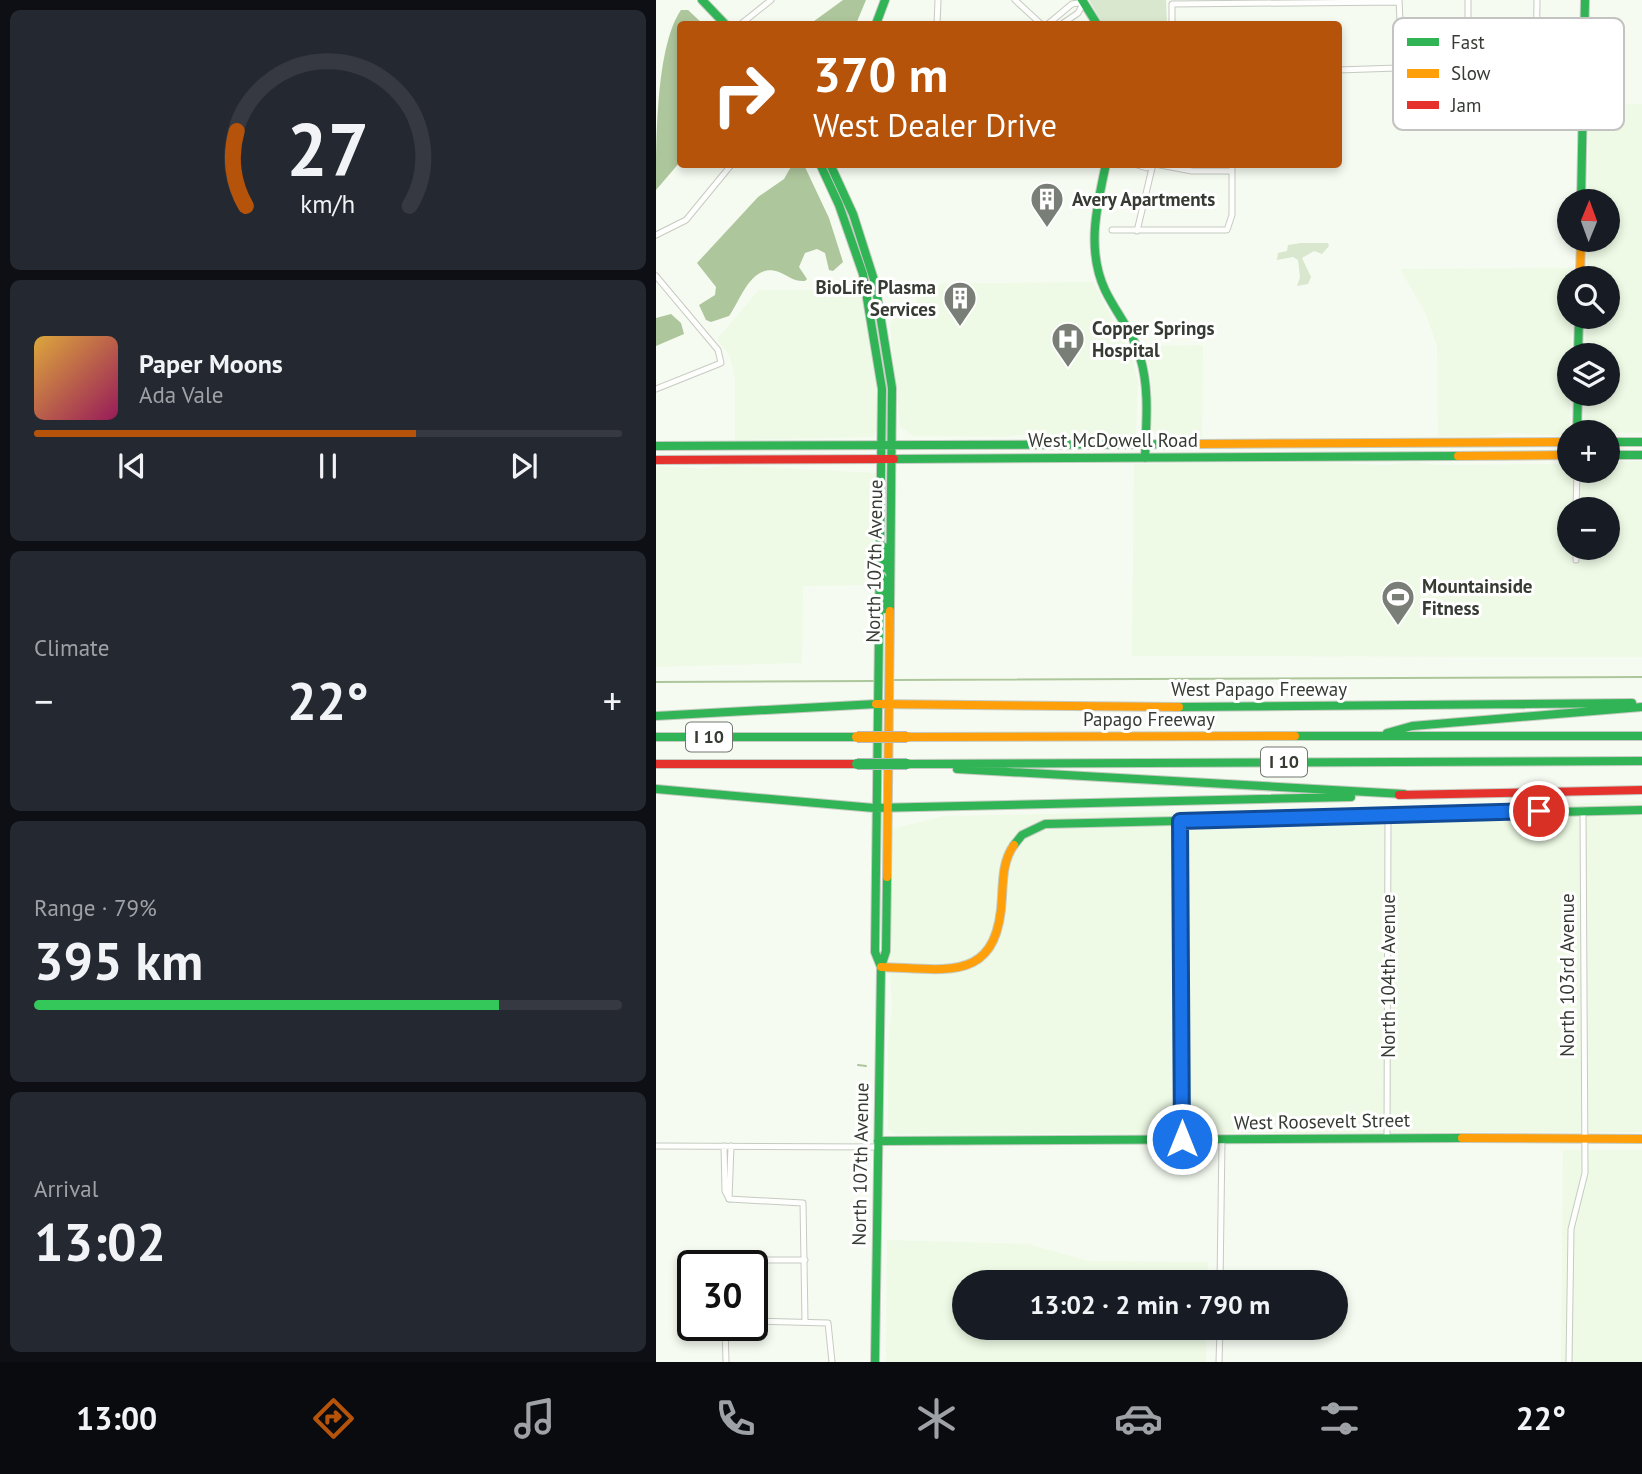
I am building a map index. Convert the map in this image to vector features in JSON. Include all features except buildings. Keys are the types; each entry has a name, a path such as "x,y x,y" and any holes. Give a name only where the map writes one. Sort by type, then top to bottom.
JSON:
{"main road":[{"path":"702,0 722,21"},
{"path":"877,21 885,0"},
{"path":"1585,0 1585,18"},
{"path":"1083,1 1095,21"},
{"path":"1581,189 1582,130"},
{"name":"North 107th Avenue","path":"822,168 842,200"},
{"name":"North 107th Avenue","path":"832,168 863,274 873,320 887,443 890,705 886,951 881,967 875,1362"},
{"path":"1105,168 1093,228 1095,264 1104,289 1139,355 1145,389 1145,458"},
{"name":"West McDowell Road","path":"656,446 1557,442"},
{"path":"1620,442 1642,442"},
{"path":"1620,455 1640,454"},
{"name":"West McDowell Road","path":"656,460 887,461 1557,455"},
{"name":"North 107th Avenue","path":"881,967 875,952 874,808 878,572 887,461"},
{"path":"880,531 884,542 885,567 890,572"},
{"path":"878,572 884,581 885,632 889,636"},
{"name":"West Papago Freeway","path":"656,716 876,704 1202,707 1642,705"},
{"path":"1377,736 1412,726 1642,705"},
{"name":"Papago Freeway","path":"656,737 1642,736"},
{"name":"I 10","path":"656,764 1642,761"},
{"path":"927,764 989,774 1057,774 1261,789 1404,794"},
{"path":"656,789 874,808 1642,790"},
{"path":"881,967 953,968 984,956 1000,931 1002,869 1007,852 1017,839 1031,829 1061,822 1642,810"},
{"name":"West Roosevelt Street","path":"878,1144 1387,1137 1642,1139"}],"street":[{"path":"745,21 771,0"},
{"path":"937,21 938,0"},
{"path":"1015,0 1038,21"},
{"path":"1468,0 1469,18"},
{"path":"1537,0 1537,18"},
{"path":"1051,21 1072,4 1083,1"},
{"path":"1067,21 1078,13 1083,1"},
{"path":"1172,21 1172,4 1399,1"},
{"path":"1060,13 1063,21"},
{"path":"1342,70 1393,68"},
{"path":"656,235 686,220 729,168"},
{"path":"1137,231 1153,168"},
{"path":"1173,168 1192,172 1224,168"},
{"path":"1112,230 1227,230 1232,215 1232,168"},
{"path":"656,276 718,350 721,363 656,389"},
{"name":"North 103rd Avenue","path":"1569,1362 1571,1229 1584,1186 1583,810"},
{"name":"North 104th Avenue","path":"1387,1137 1388,815"},
{"path":"1180,821 1182,1139"},
{"path":"1220,1270 1222,1140"},
{"name":"West Roosevelt Street","path":"656,1146 878,1144"},
{"path":"727,1146 729,1199 803,1203 805,1321"},
{"path":"768,1260 805,1260"},
{"path":"768,1321 828,1323 832,1362"},
{"path":"1219,1362 1220,1340"},
{"path":"725,1341 725,1362"}],"shaded area":[{"path":"843,0 866,0 857,21 814,21"},
{"path":"1089,0 1166,0 1167,21 1101,21"},
{"path":"681,10 688,10 700,21 677,21 677,166 656,190 659,95 673,26"},
{"path":"1624,104 1642,104 1642,433 1620,433 1620,420 1584,420 1585,406 1620,406 1620,343 1585,343 1586,329 1620,329 1620,266 1586,266 1587,252 1620,252 1620,189 1588,189 1589,130 1624,130"},
{"path":"790,168 805,168 829,218 843,262 833,271 829,270 825,253 817,249 805,253 799,267 807,279 805,281 795,280 779,272 761,272 748,284 729,316 711,322 706,320 699,305 715,295 716,287 697,263 758,197 784,179"},
{"path":"1328,243 1329,246 1322,254 1314,251 1302,258 1311,277 1308,284 1297,286 1300,277 1298,260 1293,257 1277,260 1278,253 1287,251 1288,245"},
{"path":"1557,268 1557,329 1572,329 1571,343 1557,343 1557,406 1570,406 1569,420 1557,420 1557,436 1505,433 1488,436 1438,436 1437,346 1425,312 1400,269"},
{"path":"1093,282 1132,356 1138,382 1136,435 1074,439 1019,435 913,436 900,427 890,326 892,319 916,312 916,284"},
{"path":"759,290 862,290 876,377 878,427 873,437 735,440 735,379 730,356 717,339"},
{"path":"671,314 681,323 684,334 656,346 656,318"},
{"path":"1203,345 1202,438 1158,437 1152,430 1151,375 1143,346"},
{"path":"1642,461 1642,657 1132,656 1134,464 1315,462 1386,465 1415,462 1437,465 1557,464 1557,483 1620,483 1620,462"},
{"path":"726,465 876,473 872,585 803,586 802,663 656,667 656,466 704,469"},
{"path":"1642,802 1642,1132 894,1134 888,1129 888,1046 892,1007 889,952 892,829 944,816"},
{"path":"1563,1150 1642,1150 1642,1362 1561,1362"},
{"path":"887,1240 1028,1244 1089,1261 1208,1262 1208,1270 952,1270 952,1340 1206,1340 1206,1362 886,1362"}],"waterway":[{"path":"894,680 1642,677"},
{"path":"656,682 874,681"},
{"path":"858,1065 866,1066"}],"traffic: fast":[{"path":"702,0 722,21"},
{"path":"877,21 885,0"},
{"path":"1082,0 1095,21"},
{"path":"1585,0 1585,18"},
{"path":"1581,189 1582,130"},
{"path":"822,168 839,205 863,274 882,389 875,952 881,967"},
{"path":"832,168 853,214 875,283 892,388 890,611"},
{"path":"1105,168 1095,227 1096,259 1105,290 1133,339 1143,369 1147,407 1145,458"},
{"path":"1578,343 1579,329"},
{"path":"1577,420 1578,406"},
{"path":"1620,442 1642,442"},
{"path":"656,446 1197,444"},
{"path":"1620,455 1642,455"},
{"path":"894,459 1458,456"},
{"path":"884,547 885,567 890,572"},
{"path":"878,572 884,581 884,609"},
{"path":"1179,707 1632,703"},
{"path":"656,716 876,704"},
{"path":"1387,733 1412,726 1642,707"},
{"path":"1295,736 1642,736"},
{"path":"656,737 857,737"},
{"path":"907,764 1642,761"},
{"path":"857,764 907,764"},
{"path":"957,769 1404,794"},
{"path":"656,789 874,808"},
{"path":"874,808 1351,797"},
{"path":"1014,845 1022,835 1045,824 1642,810"},
{"path":"875,1362 881,967 886,951 887,877"},
{"path":"878,1141 1462,1138"}],"traffic: slow":[{"path":"1580,266 1581,252"},
{"path":"1197,444 1557,442"},
{"path":"1458,456 1557,455"},
{"path":"887,877 890,611"},
{"path":"876,704 1179,707"},
{"path":"907,737 1295,736"},
{"path":"857,737 907,737"},
{"path":"881,967 948,969 980,958 991,945 998,925 1004,870 1014,845"},
{"path":"1462,1138 1642,1139"}],"traffic: jam":[{"path":"656,460 894,459"},
{"path":"656,764 857,764"},
{"path":"1399,795 1642,790"}],"place":[{"name":"Avery Apartments","path":"1047,229"},
{"name":"BioLife Plasma Services","path":"960,328"},
{"name":"Copper Springs Hospital","path":"1068,369"},
{"name":"Mountainside Fitness","path":"1398,627"}],"route":[{"path":"1182,1139 1180,821 1539,811"}]}
